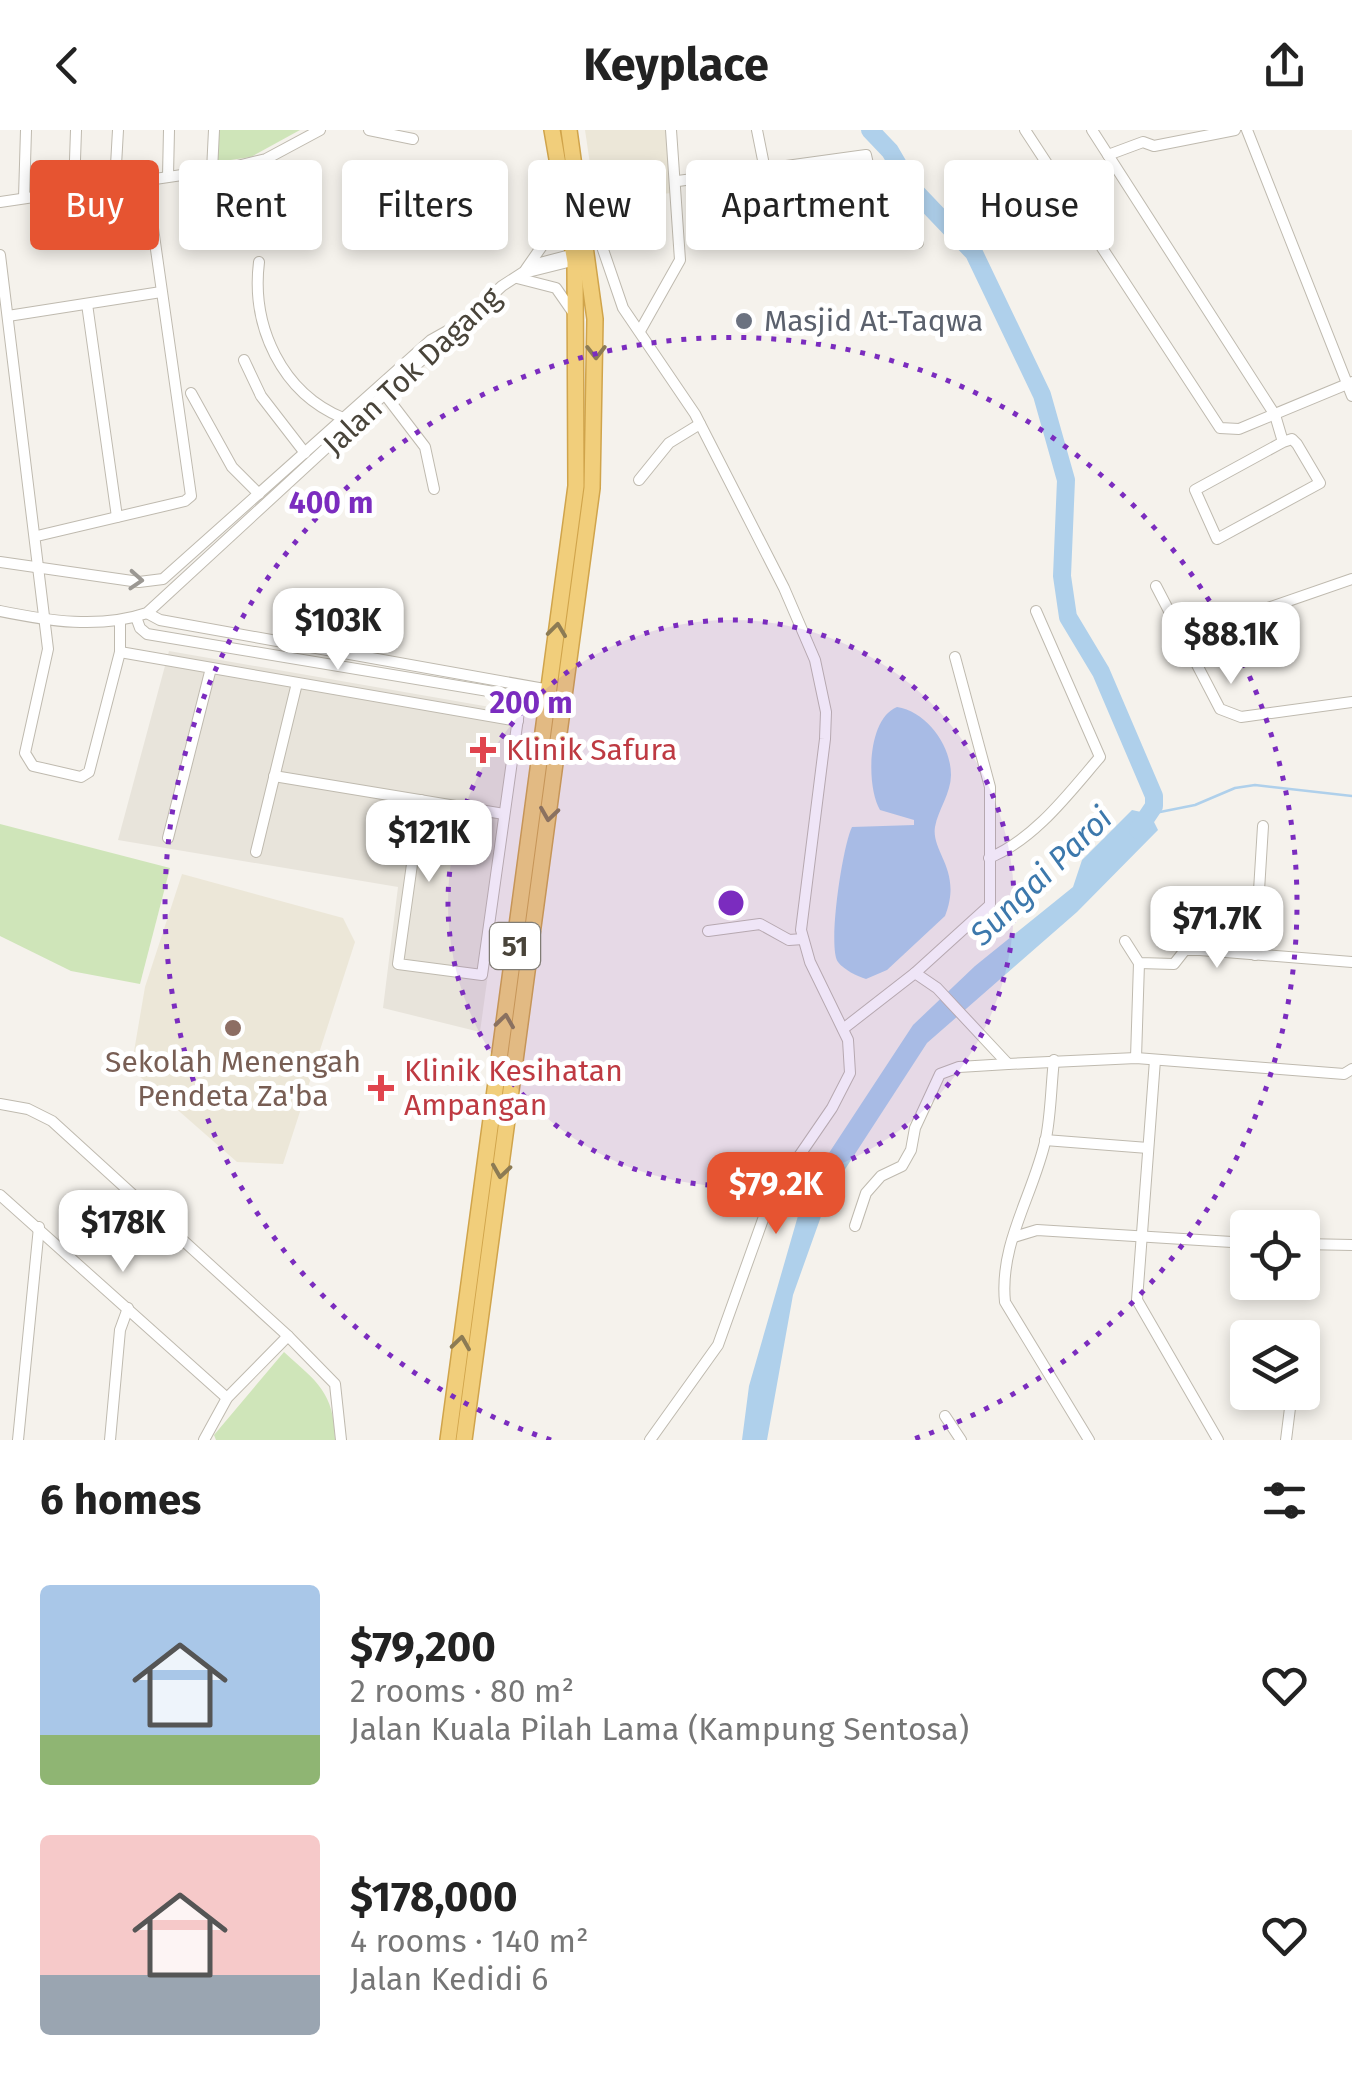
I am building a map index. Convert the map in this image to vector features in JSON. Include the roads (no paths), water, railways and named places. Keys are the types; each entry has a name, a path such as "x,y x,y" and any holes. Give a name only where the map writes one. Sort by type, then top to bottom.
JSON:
{"highway":[{"name":"51","path":"552,130 563,160"},
{"name":"51","path":"566,160 568,130"},
{"name":"51","path":"464,1440 592,488 596,351 578,250"},
{"name":"51","path":"448,1440 576,486 579,256"}],"street":[{"path":"24,198 26,130"},
{"path":"75,160 76,130"},
{"path":"116,160 118,130"},
{"path":"168,176 169,130"},
{"path":"212,160 214,130"},
{"path":"262,160 320,130"},
{"path":"369,130 413,139"},
{"path":"640,331 678,270 678,181 671,130"},
{"path":"758,130 763,160"},
{"path":"1024,130 1213,420 1229,430 1350,383"},
{"path":"1092,130 1276,414 1283,442"},
{"path":"1136,130 1143,142 1154,146 1226,131"},
{"path":"1247,130 1352,396"},
{"path":"1108,155 1143,142"},
{"path":"832,160 866,155 867,160"},
{"path":"159,177 179,174"},
{"path":"678,181 686,180"},
{"path":"0,202 30,197"},
{"path":"37,536 185,501 192,487 155,250"},
{"path":"536,250 519,276 556,288 578,325"},
{"path":"600,250 640,331 700,424 784,588 823,690 825,739 803,888 802,939 843,1029 851,1056 840,1095 771,1197 718,1346 650,1440"},
{"path":"0,255 48,649 25,753 32,766 82,777 89,772 120,652 120,620"},
{"name":"Jalan Tok Dagang","path":"142,615 519,276 579,256"},
{"path":"259,262 258,305 285,376 326,411 344,418"},
{"path":"8,316 161,292"},
{"path":"87,304 117,517"},
{"path":"0,562 139,582 163,579 430,340 462,324"},
{"path":"244,360 267,405 305,452"},
{"path":"190,393 232,467 258,494"},
{"path":"386,396 426,447 434,490"},
{"path":"639,480 669,444 700,424"},
{"path":"1292,440 1297,444 1320,483 1217,539 1195,490 1283,442 1292,440"},
{"path":"1268,608 1352,579"},
{"path":"1156,586 1220,710 1241,717 1352,702"},
{"path":"0,611 45,620 120,620 142,615 549,696"},
{"path":"989,858 1006,851 1046,818 1100,756 1036,612"},
{"path":"142,615 140,628 148,634 522,697 549,696"},
{"path":"120,652 518,721"},
{"path":"843,1029 915,973 986,910 990,787 955,657"},
{"path":"168,838 212,668"},
{"path":"256,852 297,683"},
{"path":"421,800 398,964 482,975 522,697"},
{"path":"274,776 504,814"},
{"path":"1255,954 1263,826"},
{"path":"1200,950 1201,895"},
{"path":"708,931 760,924 789,940 802,939"},
{"path":"1126,942 1139,963 1136,1058"},
{"path":"1139,963 1174,964 1186,950 1352,962"},
{"path":"915,973 938,988 956,1012 1008,1064"},
{"path":"855,1226 866,1192 881,1176 902,1166 912,1150 915,1128 940,1074 959,1067 1136,1058 1349,1073"},
{"path":"1054,1060 1046,1140 1002,1269 1005,1302 1089,1440"},
{"path":"1155,1060 1137,1300 1218,1440"},
{"path":"0,1104 52,1121 288,1336 335,1384 341,1440"},
{"path":"1046,1140 1148,1148"},
{"path":"0,1195 227,1398"},
{"path":"18,1440 39,1227"},
{"path":"1014,1237 1038,1230 1230,1242"},
{"path":"1320,1244 1352,1245"},
{"path":"110,1440 120,1330 128,1308"},
{"path":"204,1440 227,1398 288,1336"},
{"path":"1286,1440 1290,1410"},
{"path":"945,1416 960,1440"}],"water":[{"path":"897,707 927,723 947,752 951,775 935,836 949,874 950,900 945,916 887,970 866,979 847,970 835,953 838,895 852,827 914,825 914,820 880,810 875,799 871,770 875,739 887,714"},
{"path":"1132,810 1150,814 1158,830 1077,912 927,1043 829,1194 793,1295 767,1440 742,1440 749,1386 806,1188 913,1025 975,966 1073,887 1082,860"}],"waterway":[{"name":"Sungai Paroi","path":"870,130 890,151 911,187 974,253 1042,395 1066,480 1062,576 1068,617 1101,672 1154,796 1154,806 1138,830"},
{"path":"1150,814 1195,805 1235,788 1255,785 1352,796"}],"place":[{"name":"Masjid At-Taqwa","path":"744,321"},
{"name":"Klinik Safura","path":"483,750"},
{"name":"Sekolah Menengah Pendeta Za'ba","path":"233,1028"},
{"name":"Klinik Kesihatan Ampangan","path":"381,1088"}]}
